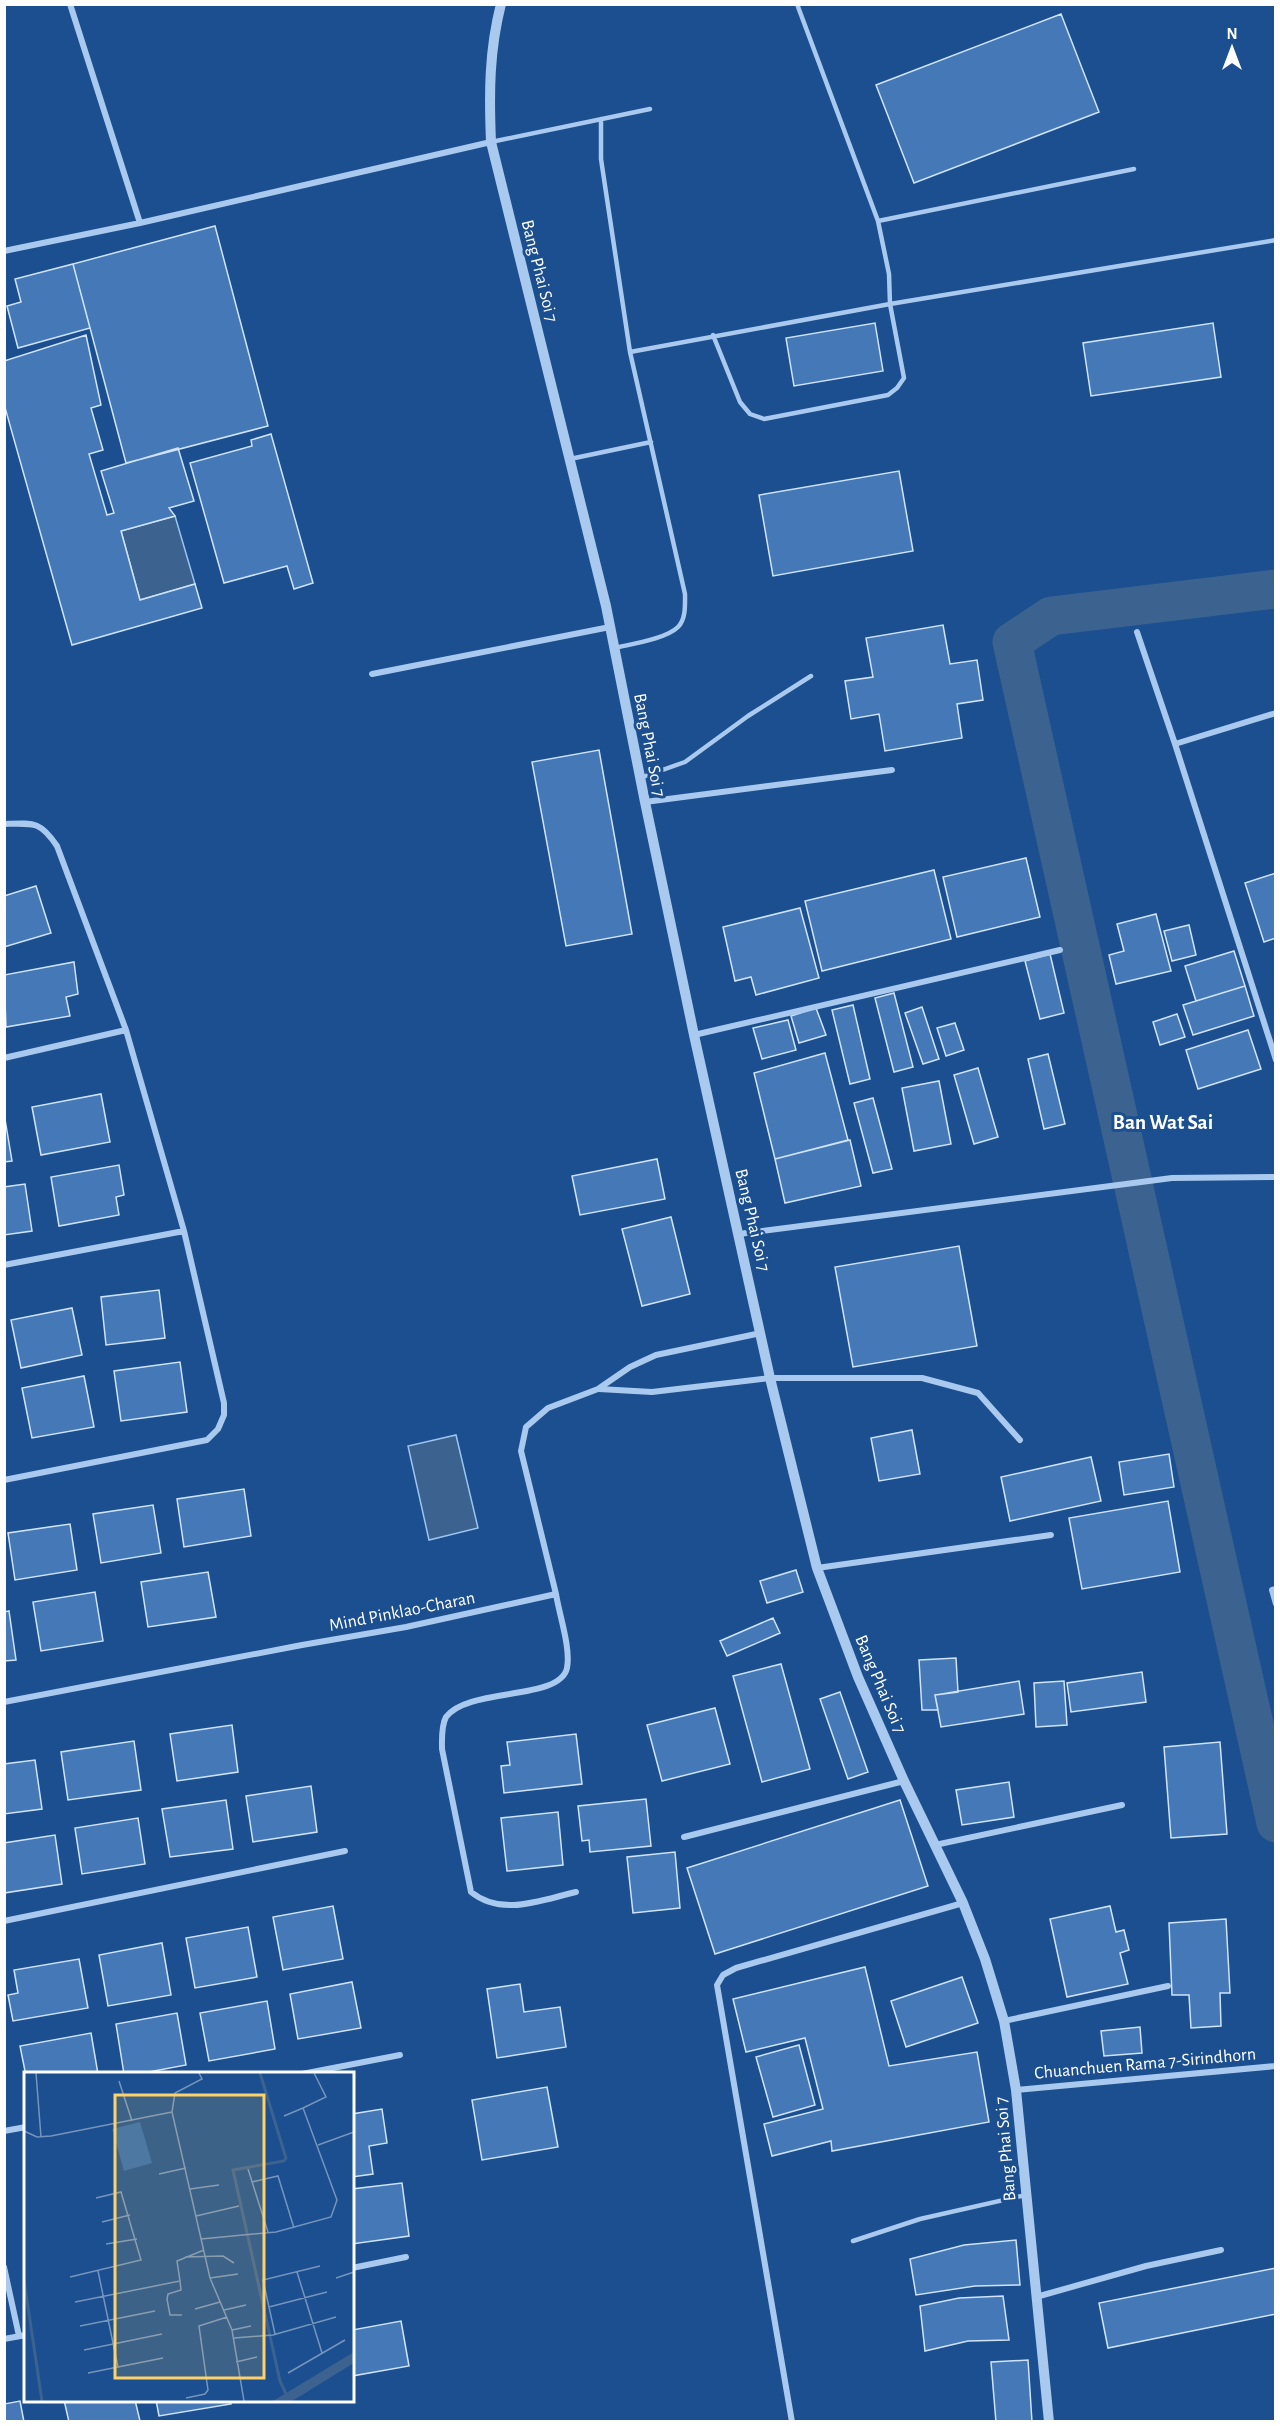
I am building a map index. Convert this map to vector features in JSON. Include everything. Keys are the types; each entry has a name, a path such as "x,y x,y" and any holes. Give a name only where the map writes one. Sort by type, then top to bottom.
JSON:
{"street":[{"path":"70,4 140,223"},
{"name":"Bang Phai Soi 7","path":"501,4 492,39 489,90 490,142 615,648 694,1035 762,1333 770,1378 817,1568 858,1677 904,1781 963,1903 985,1959 1004,2021 1017,2090 1035,2297 1049,2421"},
{"path":"4,251 140,223 490,142"},
{"path":"372,674 610,627"},
{"path":"1137,632 1275,1060"},
{"path":"1175,744 1275,712"},
{"path":"645,802 892,770"},
{"path":"4,824 30,823 46,830 57,846 126,1030 184,1231 224,1403 224,1415 218,1429 207,1440 4,1480"},
{"path":"694,1035 1060,950"},
{"path":"4,1058 126,1030"},
{"path":"739,1234 1103,1185 1172,1178 1275,1177"},
{"path":"4,1265 184,1231"},
{"path":"576,1893 512,1906 497,1906 481,1901 471,1893 442,1749 442,1732 446,1718 456,1709 472,1701 556,1683 567,1670 567,1651 556,1594 521,1451 526,1427 548,1408 598,1389 630,1367 656,1355 762,1333"},
{"path":"598,1389 652,1392 770,1378 922,1378 978,1393 1020,1440"},
{"path":"817,1568 1052,1534"},
{"path":"1275,1589 1272,1590 1275,1604"},
{"name":"Mind Pinklao-Charan","path":"4,1702 302,1645 406,1628 556,1594"},
{"path":"684,1837 904,1781"},
{"path":"936,1845 1122,1805"},
{"path":"4,1921 345,1851"},
{"path":"792,2421 717,1985 723,1975 736,1968 963,1903"},
{"path":"1004,2021 1168,1986"},
{"path":"307,2072 400,2055"},
{"name":"Chuanchuen Rama 7-Sirindhorn","path":"1017,2090 1275,2066"},
{"path":"4,2131 24,2127"},
{"path":"1035,2297 1146,2265 1221,2250"},
{"path":"354,2268 406,2257"},
{"path":"4,2266 22,2336 4,2339"}],"lane":[{"path":"713,335 740,402 750,414 764,419 888,395 904,378 890,304 890,274 878,221 797,4"},
{"path":"490,142 650,109"},
{"path":"601,119 601,159 630,352 685,594 685,611 680,626 666,634 615,648"},
{"path":"878,221 1134,169"},
{"path":"630,352 890,304 1275,240"},
{"path":"570,459 651,442"},
{"path":"640,778 685,762 748,716 811,675"},
{"path":"853,2241 920,2219 1026,2194"}],"water":[{"path":"175,516 195,584 140,600 121,531"},
{"path":"456,1435 478,1528 429,1540 408,1446"}],"building":[{"path":"1061,14 1099,112 914,183 876,85"},
{"path":"215,226 268,426 126,463 73,264"},
{"path":"73,264 90,328 18,348 7,306 21,302 15,279"},
{"path":"875,323 883,371 794,386 786,338"},
{"path":"1213,323 1221,377 1091,396 1083,343"},
{"path":"86,335 101,405 91,408 103,450 89,454 107,515 114,513 101,471 178,448 194,501 169,508 175,516 121,531 140,600 195,584 202,608 72,645 4,404 4,361"},
{"path":"271,434 313,583 294,589 287,566 224,583 190,463 252,446 251,440"},
{"path":"899,471 913,551 773,576 759,495"},
{"path":"943,625 950,664 977,660 983,700 957,704 962,738 885,751 879,714 851,719 845,681 873,677 866,638"},
{"path":"599,750 632,934 566,946 532,762"},
{"path":"1026,858 1040,917 957,937 943,877"},
{"path":"934,870 951,939 822,971 805,901"},
{"path":"1276,873 1276,938 1264,942 1245,883"},
{"path":"36,886 51,933 4,947 4,896"},
{"path":"800,908 819,978 756,995 751,977 735,981 723,927"},
{"path":"1156,914 1171,971 1116,984 1109,955 1124,951 1117,924"},
{"path":"1189,925 1196,955 1172,961 1164,931"},
{"path":"1234,951 1245,986 1196,1001 1185,966"},
{"path":"1050,954 1064,1013 1040,1019 1025,961"},
{"path":"74,962 78,994 66,997 70,1016 6,1027 4,975"},
{"path":"1245,986 1254,1016 1193,1035 1183,1005"},
{"path":"894,993 913,1067 894,1072 875,998"},
{"path":"853,1005 870,1079 850,1084 832,1010"},
{"path":"922,1007 939,1059 923,1064 905,1013"},
{"path":"816,1008 826,1035 799,1043 791,1016"},
{"path":"1177,1014 1185,1037 1160,1045 1153,1022"},
{"path":"788,1020 796,1050 762,1059 753,1028"},
{"path":"955,1023 964,1050 946,1056 937,1028"},
{"path":"1248,1030 1261,1069 1198,1089 1186,1050"},
{"path":"825,1053 848,1140 775,1159 754,1073"},
{"path":"1048,1054 1065,1124 1044,1129 1028,1059"},
{"path":"978,1068 998,1137 974,1144 954,1075"},
{"path":"939,1081 951,1144 914,1151 902,1088"},
{"path":"101,1094 110,1142 41,1155 32,1107"},
{"path":"873,1098 892,1169 873,1173 854,1103"},
{"path":"4,1113 12,1161 4,1162"},
{"path":"850,1140 861,1186 785,1203 775,1159"},
{"path":"657,1159 665,1199 580,1215 572,1176"},
{"path":"119,1165 124,1195 116,1197 119,1215 59,1226 51,1177"},
{"path":"25,1184 32,1231 4,1235 4,1187"},
{"path":"671,1217 690,1294 642,1306 622,1229"},
{"path":"959,1246 977,1346 853,1367 835,1267"},
{"path":"159,1290 165,1338 106,1345 101,1297"},
{"path":"72,1308 82,1355 21,1368 11,1320"},
{"path":"180,1362 187,1412 121,1421 114,1371"},
{"path":"84,1376 94,1427 32,1438 22,1388"},
{"path":"912,1430 920,1474 879,1481 871,1438"},
{"path":"1169,1454 1174,1487 1124,1495 1119,1462"},
{"path":"1091,1457 1101,1501 1010,1521 1001,1477"},
{"path":"244,1489 251,1536 184,1547 177,1499"},
{"path":"1168,1501 1180,1572 1082,1589 1069,1518"},
{"path":"153,1505 161,1553 101,1563 93,1514"},
{"path":"70,1524 77,1570 15,1580 8,1533"},
{"path":"796,1570 803,1592 767,1603 760,1581"},
{"path":"208,1572 216,1617 148,1627 141,1582"},
{"path":"95,1592 103,1641 41,1651 33,1602"},
{"path":"9,1611 16,1660 4,1661 4,1612"},
{"path":"773,1618 780,1633 727,1656 720,1641"},
{"path":"956,1658 958,1692 935,1695 938,1710 922,1710 919,1660"},
{"path":"781,1664 810,1769 762,1782 733,1676"},
{"path":"1142,1672 1146,1702 1071,1712 1067,1683"},
{"path":"1019,1681 1024,1714 941,1727 935,1695"},
{"path":"1064,1681 1067,1725 1036,1727 1034,1683"},
{"path":"840,1692 868,1772 848,1779 820,1699"},
{"path":"715,1708 730,1764 662,1781 647,1725"},
{"path":"232,1725 238,1772 177,1781 170,1734"},
{"path":"576,1734 582,1784 504,1793 501,1766 510,1765 507,1742"},
{"path":"134,1741 141,1790 68,1800 61,1752"},
{"path":"1220,1742 1227,1834 1171,1838 1164,1747"},
{"path":"35,1760 42,1809 4,1814 4,1764"},
{"path":"1009,1782 1014,1817 962,1825 956,1790"},
{"path":"311,1786 317,1832 253,1842 246,1796"},
{"path":"646,1799 651,1846 590,1852 589,1840 582,1841 578,1806"},
{"path":"226,1800 233,1849 170,1857 162,1809"},
{"path":"900,1800 928,1886 715,1954 687,1868"},
{"path":"558,1812 563,1865 507,1871 501,1818"},
{"path":"138,1818 145,1864 82,1874 75,1828"},
{"path":"55,1835 62,1884 4,1893 4,1843"},
{"path":"675,1852 680,1908 633,1913 627,1857"},
{"path":"333,1906 343,1959 283,1970 273,1917"},
{"path":"1110,1906 1116,1932 1124,1930 1129,1950 1120,1953 1128,1984 1067,1997 1050,1919"},
{"path":"1226,1919 1230,1993 1220,1993 1221,2026 1191,2028 1189,1995 1172,1995 1169,1923"},
{"path":"248,1927 257,1977 195,1988 186,1938"},
{"path":"162,1943 171,1995 108,2006 99,1955"},
{"path":"79,1959 88,2008 13,2021 8,1995 18,1993 14,1970"},
{"path":"865,1967 889,2066 977,2052 989,2122 832,2151 831,2141 772,2156 764,2124 823,2109 805,2038 746,2052 733,1999"},
{"path":"962,1977 978,2023 906,2047 891,2001"},
{"path":"352,1982 361,2028 298,2039 290,1994"},
{"path":"520,1984 524,2012 560,2007 566,2047 497,2058 487,1989"},
{"path":"267,2001 275,2049 209,2061 200,2013"},
{"path":"177,2013 186,2065 149,2072 124,2072 116,2024"},
{"path":"1140,2027 1142,2053 1104,2056 1101,2031"},
{"path":"91,2033 98,2072 25,2072 20,2046"},
{"path":"799,2045 815,2105 773,2117 756,2057"},
{"path":"547,2087 558,2147 482,2160 472,2100"},
{"path":"382,2109 387,2143 369,2146 373,2174 354,2177 354,2114"},
{"path":"402,2183 409,2236 354,2244 354,2189"},
{"path":"1016,2240 1020,2285 975,2286 916,2295 910,2259 964,2245"},
{"path":"1276,2268 1276,2314 1108,2348 1099,2303"},
{"path":"1003,2296 1009,2340 968,2341 925,2351 920,2306 959,2298"},
{"path":"401,2321 409,2366 354,2376 354,2330"},
{"path":"1028,2360 1032,2422 996,2422 991,2362"},
{"path":"20,2401 24,2422 4,2422 4,2404"},
{"path":"64,2402 135,2402 140,2421 69,2422"},
{"path":"156,2402 230,2402 231,2404 159,2416"}],"waterway":[{"path":"1276,589 1051,616 1012,642 1276,1823"}],"district":[{"name":"Ban Wat Sai","path":"1163,1122"}]}
